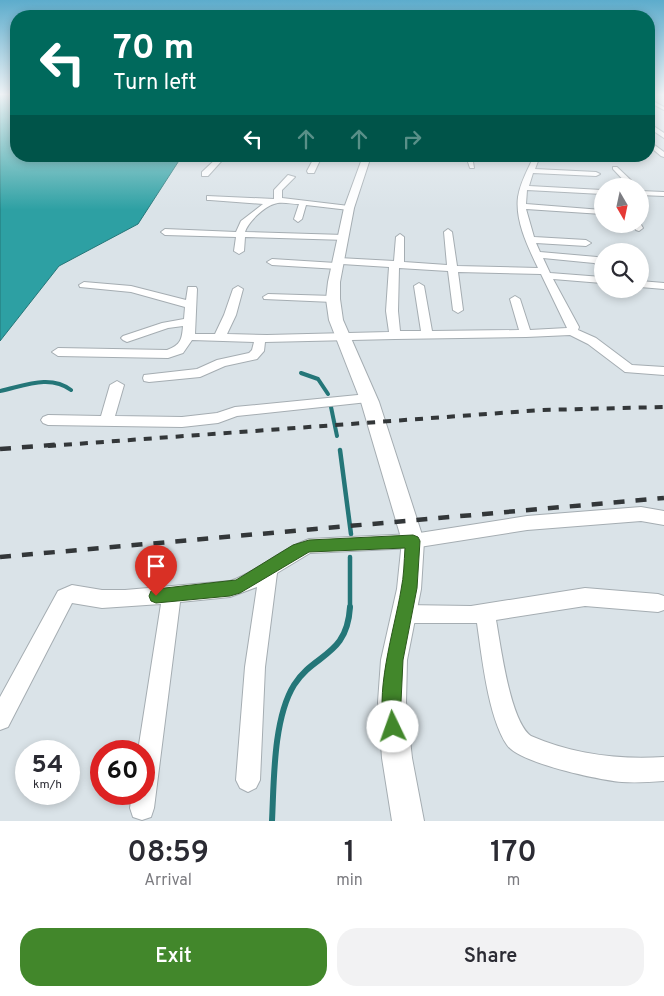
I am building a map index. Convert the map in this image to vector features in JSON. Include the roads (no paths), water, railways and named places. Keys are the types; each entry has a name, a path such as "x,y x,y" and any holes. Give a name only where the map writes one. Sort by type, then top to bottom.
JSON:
{"main road":[{"path":"365,162 349,208 333,299 334,310 369,400 411,535 412,566 394,660 392,702 397,758 408,821"}],"street":[{"path":"206,174 217,162"},
{"path":"310,171 315,162"},
{"path":"471,162 472,167"},
{"path":"535,162 522,196 522,206 530,240 536,255 562,302 572,326 572,331"},
{"path":"615,168 625,178"},
{"path":"532,170 596,174"},
{"path":"239,251 240,233 246,221 274,201 278,190 291,177"},
{"path":"525,188 594,192"},
{"path":"649,193 664,194"},
{"path":"210,198 303,203 349,208"},
{"path":"298,218 303,203"},
{"path":"522,206 594,211"},
{"path":"576,210 582,217 594,218"},
{"path":"165,232 240,233 344,238"},
{"path":"448,232 451,268 458,310"},
{"path":"395,335 392,311 400,237"},
{"path":"530,240 586,243"},
{"path":"536,255 594,260"},
{"path":"272,262 396,264 546,273 594,279"},
{"path":"84,285 131,289 191,305"},
{"path":"649,285 664,286"},
{"path":"419,286 426,334"},
{"path":"219,338 230,315 238,288"},
{"path":"58,352 168,354 179,350 189,336 192,290"},
{"path":"268,297 333,299"},
{"path":"515,299 526,334"},
{"path":"127,338 166,324 190,322"},
{"path":"189,336 260,339 426,334 526,334 572,331 592,341 629,369 664,371"},
{"path":"149,378 200,373 221,363 252,356 258,351 260,339"},
{"path":"107,420 117,385"},
{"path":"48,420 193,421 218,418 235,412 369,400"},
{"path":"0,719 65,598 72,594 102,599 125,599 230,589 247,583 299,550 309,546 527,523 641,514 664,518"},
{"path":"248,780 254,667 269,568"},
{"path":"142,808 172,594"},
{"path":"404,614 447,616 585,597 658,603"},
{"path":"485,612 500,692 511,731 516,739 525,746 540,751 604,768 622,770 664,769"}],"water":[{"path":"0,133 10,133 10,162 178,162 138,224 59,266 0,341"}],"waterway":[{"path":"301,373 318,379 328,394"},
{"path":"0,391 27,384 46,382 63,385 71,390"},
{"path":"331,407 337,436"},
{"path":"340,450 351,534"},
{"path":"350,557 350,607"},
{"path":"272,821 278,733 287,699 302,675 328,653 343,636 348,623 350,607"}],"railway":[{"path":"48,446 542,410 664,407"},
{"path":"0,449 65,444"},
{"path":"0,557 664,498"}]}
